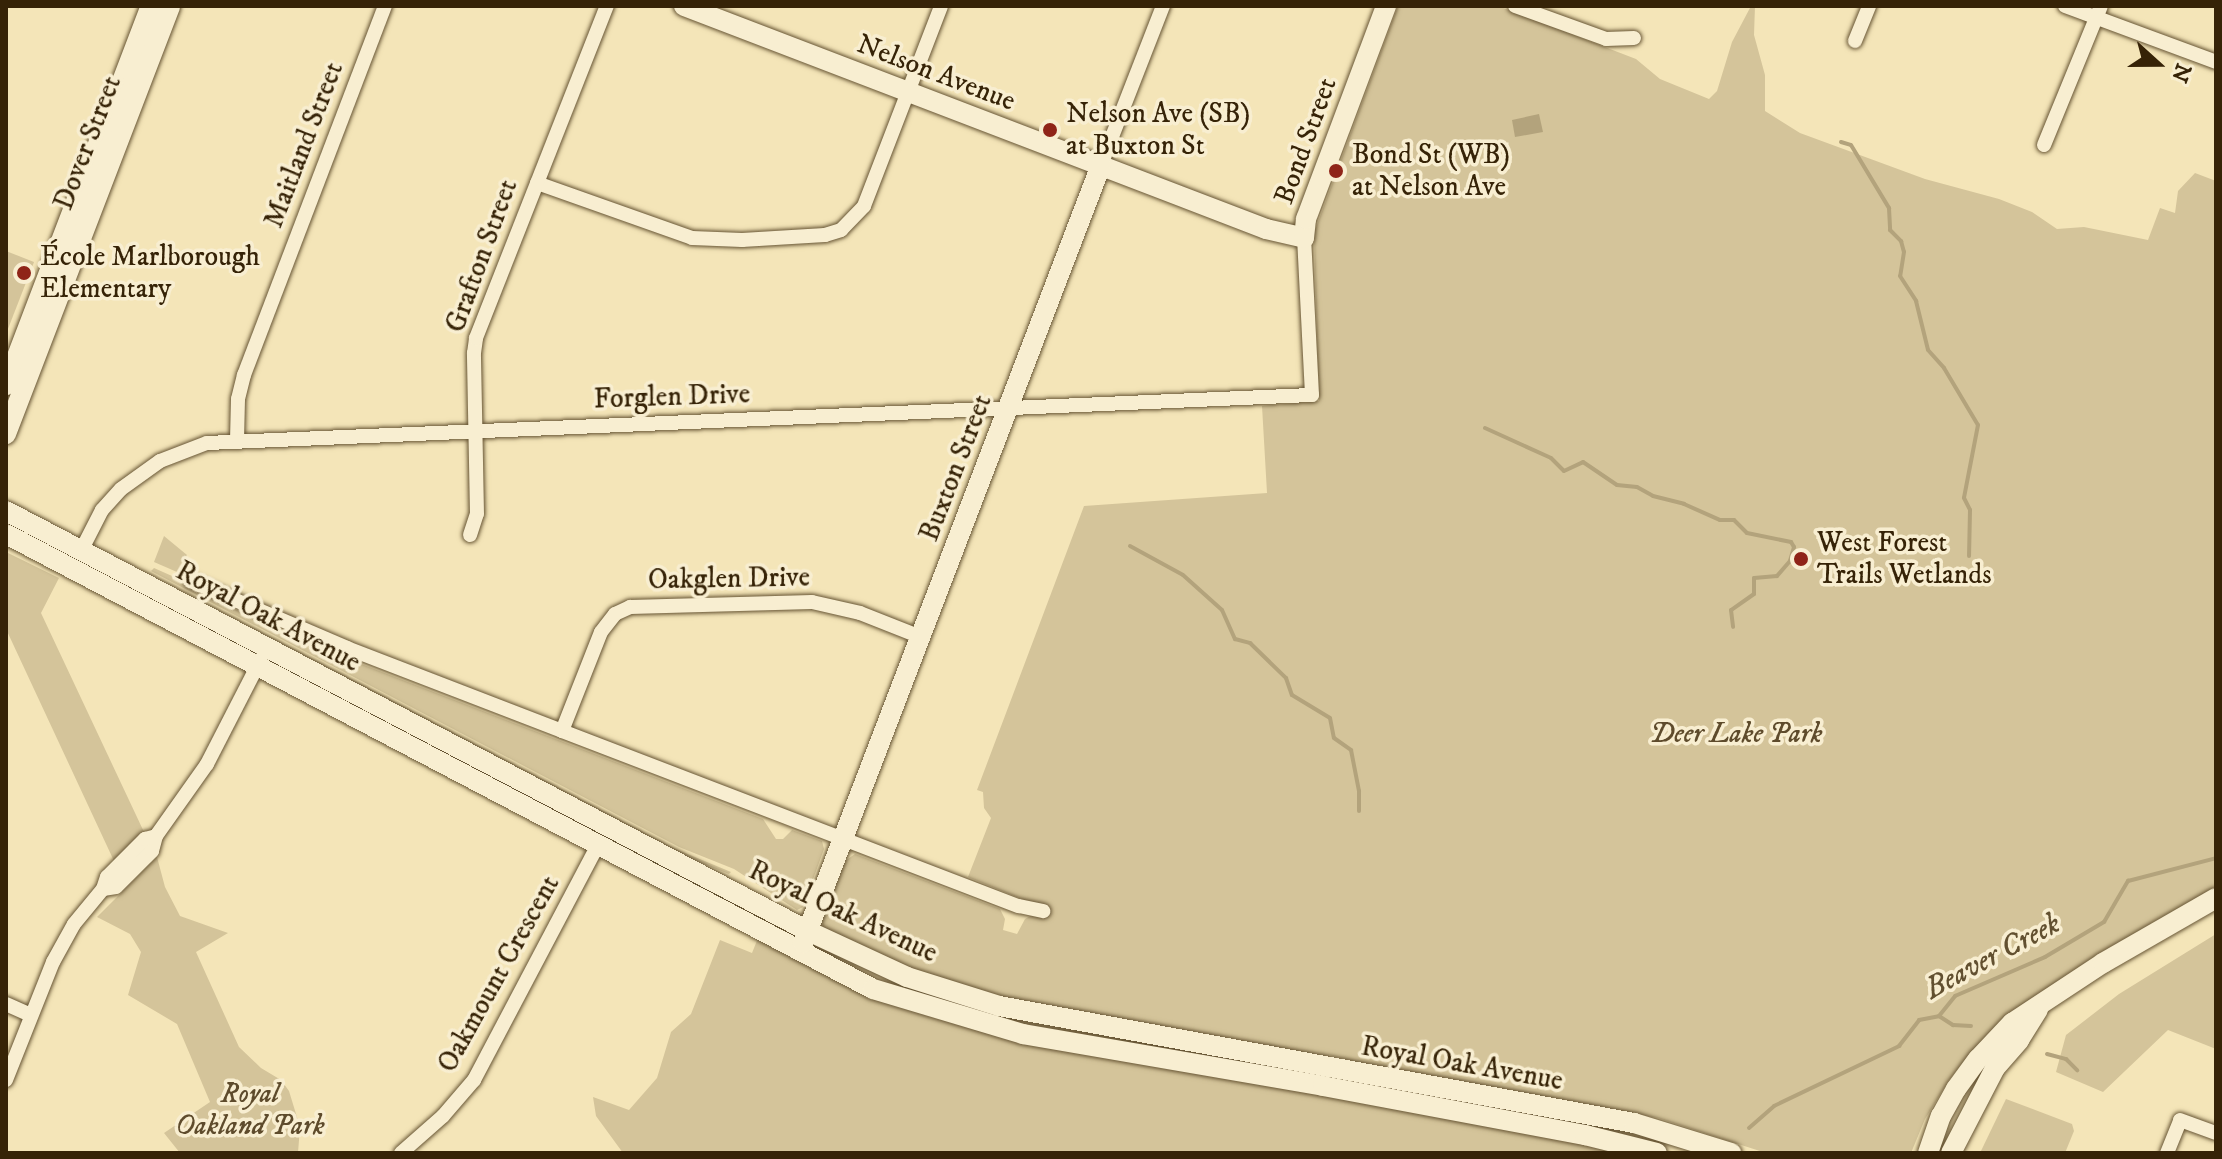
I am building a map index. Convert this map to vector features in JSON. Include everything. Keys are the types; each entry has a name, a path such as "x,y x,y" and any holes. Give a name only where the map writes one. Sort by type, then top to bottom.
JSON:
{"main road":[{"name":"Dover Street","path":"6,385 151,6"},
{"name":"Dover Street","path":"6,434 170,6"},
{"name":"Nelson Avenue","path":"684,6 716,12 908,92 1266,229 1304,238"},
{"name":"Bond Street","path":"1304,238 1306,219 1386,6"},
{"name":"Buxton Street","path":"804,941 1101,165"},
{"name":"Royal Oak Avenue","path":"6,511 598,845 804,941"},
{"name":"Royal Oak Avenue","path":"9,538 262,657 804,941 873,989 1023,1034 1118,1040 1325,1077 1634,1123 1731,1153"},
{"path":"1928,1153 1941,1116 1967,1074 1999,1035 2103,963 2216,898"},
{"path":"1951,1153 1995,1068 2019,1040 2038,1009"},
{"name":"Royal Oak Avenue","path":"1325,1077 1657,1153"}],"street":[{"name":"Maitland Street","path":"237,440 238,399 244,375 385,6"},
{"name":"Grafton Street","path":"470,535 477,514 476,338 607,6"},
{"path":"537,183 692,238 742,240 834,234 848,226 864,206 941,6"},
{"name":"Buxton Street","path":"1101,165 1163,6"},
{"path":"1515,6 1606,39 1634,38"},
{"path":"1855,41 1869,6"},
{"path":"2065,6 2098,12 2216,62"},
{"path":"2044,145 2098,12"},
{"name":"Bond Street","path":"1304,238 1312,395"},
{"name":"Forglen Drive","path":"81,551 107,503 140,474 189,448 237,440 1008,411 1312,395"},
{"name":"Royal Oak Avenue","path":"191,581 347,648 843,840 1019,906 1043,911"},
{"name":"Oakglen Drive","path":"562,731 601,632 615,614 630,607 812,602 860,613 921,637"},
{"path":"6,1080 65,940 103,889 107,877 145,839 156,836 207,764 262,657"},
{"name":"Oakmount Crescent","path":"401,1153 443,1116 474,1080 598,845"},
{"path":"6,1004 31,1015"},
{"path":"2167,1153 2180,1120 2216,1133"}],"green space":[{"name":"Deer Lake Park","path":"1398,6 1498,6 1636,59 1660,79 1709,99 1717,91 1732,42 1751,6 1755,6 1754,35 1765,75 1765,111 1800,133 1925,179 1999,199 2032,212 2057,229 2084,227 2148,240 2160,208 2175,213 2178,191 2195,173 2216,181 2216,888 2112,947 2024,1003 1967,1057 1949,1080 1925,1119 1911,1153 1766,1153 1658,1118 1401,1073 1329,1055 1323,1086 1631,1153 623,1153 596,1116 593,1097 629,1110 657,1078 671,1032 691,1014 720,940 752,953 758,938 837,978 1115,1057 1122,1023 1024,1004 912,970 824,930 822,921 845,861 855,854 1000,909 1005,919 1003,930 1017,934 1025,919 1044,908 968,877 991,818 984,808 983,792 977,790 1084,506 1267,493 1262,406 1319,401 1314,233"},
{"path":"6,251 34,262 6,334"},
{"path":"164,536 187,555 177,572 154,562"},
{"path":"6,552 59,578 41,613 144,832 114,861 6,629"},
{"path":"154,568 181,580 189,589 343,657 763,819 776,839 783,839 792,830 822,841 824,849 803,907 797,910 734,869 679,847 151,571"},
{"path":"151,574 678,850 731,872 729,874 676,853"},
{"name":"Royal Oakland Park","path":"157,857 165,887 180,916 228,933 196,952 239,1047 261,1068 281,1080 289,1091 300,1127 298,1153 180,1153 164,1133 210,1102 177,1024 128,995 141,952 130,934 97,917"},
{"path":"2216,934 2216,1049 2168,1030 2103,1092 2056,1072 2066,1035 2119,994"},
{"path":"2006,1099 2072,1124 2074,1131 2065,1153 1980,1153"}],"shaded area":[{"path":"1539,114 1543,132 1515,137 1512,120"}],"waterway":[{"path":"1841,142 1851,145 1889,208 1890,230 1901,241 1904,252 1900,276 1916,301 1928,350 1944,368 1978,425 1964,498 1970,510 1969,556"},
{"path":"1485,428 1551,458 1564,471 1583,462 1617,485 1637,487 1653,496 1684,504 1720,520 1734,520 1747,533 1791,542 1794,547 1790,561 1777,576 1754,578 1754,594 1731,610 1733,627"},
{"path":"1130,546 1183,575 1222,610 1235,639 1250,643 1286,678 1292,695 1330,718 1334,738 1351,750 1359,791 1359,811"},
{"name":"Beaver Creek","path":"1749,1128 1774,1106 1899,1046 1919,1020 1939,1016 1955,996 2045,957 2104,922 2128,881 2216,858"},
{"path":"1939,1016 1953,1025 1971,1026"},
{"path":"2047,1054 2066,1059 2077,1070"}],"place":[{"name":"Nelson Ave (SB) at Buxton St","path":"1050,130"},
{"name":"Bond St (WB) at Nelson Ave","path":"1336,171"},
{"name":"École Marlborough Elementary","path":"24,273"},
{"name":"West Forest Trails Wetlands","path":"1801,559"}]}
